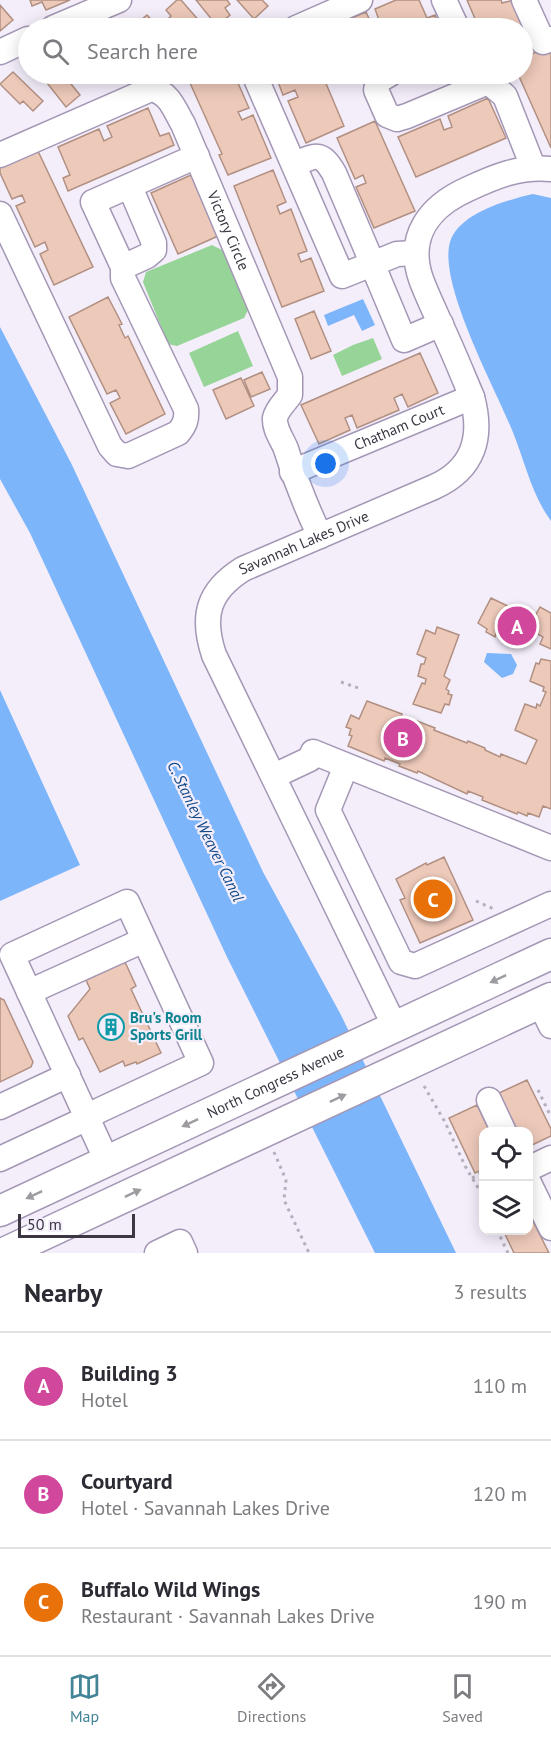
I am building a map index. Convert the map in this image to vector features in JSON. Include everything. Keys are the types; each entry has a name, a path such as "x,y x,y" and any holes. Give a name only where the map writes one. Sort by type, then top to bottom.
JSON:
{"main road":[{"name":"North Congress Avenue","path":"0,1211 551,954"},
{"path":"4,1253 548,1003"}],"street":[{"path":"319,18 360,0"},
{"path":"444,0 452,18"},
{"path":"524,0 532,18"},
{"path":"74,18 108,2"},
{"path":"533,20 543,42 551,39"},
{"path":"0,51 18,43"},
{"path":"259,84 342,276 397,254 415,253"},
{"path":"377,84 376,90 387,115 397,119 472,84"},
{"path":"491,84 505,96 542,168"},
{"name":"Victory Circle","path":"0,155 151,89 162,91 183,124 290,377 290,395 279,408 275,417 276,426 292,472 320,536"},
{"path":"0,214 110,446 117,454 128,456 178,433 187,417 186,409 93,202 197,156"},
{"path":"295,164 321,156 327,161 404,340 441,324"},
{"name":"Savannah Lakes Drive","path":"395,1027 214,655 208,633 208,612 218,591 243,569 435,487 453,476 468,459 477,438 477,413 421,280 415,253 421,227 430,215 452,196 498,176 542,168"},
{"path":"123,272 154,250 154,243 130,187"},
{"name":"Chatham Court","path":"292,472 472,397"},
{"path":"274,776 310,759 313,752 551,848"},
{"path":"346,766 328,810 401,962 415,966 551,904"},
{"path":"0,1158 87,1117 201,1064 127,902 6,958 29,992 68,1075 87,1117 107,1161"},
{"path":"29,992 144,940"},
{"path":"0,1107 68,1075"},
{"path":"489,1100 502,1127"},
{"path":"533,1167 551,1158"},
{"path":"533,1191 551,1228"},
{"path":"157,1253 180,1242 184,1253"}],"path":[{"path":"341,682 361,689"},
{"path":"476,901 489,906"},
{"path":"424,1086 479,1189"},
{"path":"538,1090 551,1117"},
{"path":"274,1152 286,1180 284,1200 309,1253"},
{"path":"472,1178 479,1174"},
{"path":"499,1235 508,1253"}],"green space":[{"path":"212,245 222,250 248,310 244,318 177,346 168,344 143,282 146,272"},
{"path":"238,331 253,366 204,387 189,353"},
{"path":"373,338 382,359 342,376 333,355"}],"water":[{"path":"533,194 551,198 551,521 533,489 512,430 470,336 452,283 449,260 450,242 463,223 485,209"},
{"path":"363,299 375,325 362,331 354,315 328,326 324,315"},
{"name":"C. Stanley Weaver Canal","path":"0,327 71,463 263,872 341,1015 456,1253 375,1253 227,957 30,533 0,479"},
{"path":"487,653 511,654 517,665 513,674 502,678 484,662"},
{"path":"0,690 80,865 0,901"}],"building":[{"path":"30,0 70,0 46,10 42,2 32,6"},
{"path":"177,0 181,0 197,18 169,18 171,16 166,10"},
{"path":"196,0 227,0 230,4 225,8 230,15 226,18 211,18"},
{"path":"237,0 262,0 268,6 253,18"},
{"path":"396,0 419,0 427,18 378,18 375,9"},
{"path":"467,0 501,0 502,3 514,0 522,18 475,18"},
{"path":"0,5 13,20 0,31"},
{"path":"366,12 369,18 352,18"},
{"path":"551,46 551,148 522,84 533,84 533,53"},
{"path":"13,72 18,77 18,84 25,84 43,101 33,111 23,101 20,104 0,84"},
{"path":"48,84 71,84 80,95 66,107"},
{"path":"190,84 238,84 249,108 238,112 242,120 253,115 271,158 228,175 219,155 222,154"},
{"path":"279,84 326,84 344,126 306,143 288,101 298,97 295,90 283,95"},
{"path":"488,98 506,138 416,177 398,137 440,119 444,130 452,127 448,116"},
{"path":"148,108 160,136 169,133 174,145 68,191 63,178 70,175 58,147 99,129 104,141 112,137 107,126"},
{"path":"375,121 415,211 374,228 356,187 366,183 363,175 355,179 337,138"},
{"path":"37,149 93,267 54,285 40,254 48,250 45,242 35,247 16,206 25,202 22,195 12,199 0,173 0,166"},
{"path":"273,170 286,202 277,206 280,214 291,209 307,251 298,254 301,262 311,258 324,291 282,307 234,186"},
{"path":"191,175 218,236 178,254 151,193"},
{"path":"108,297 122,324 119,325 125,338 128,336 165,414 126,434 110,403 120,398 116,390 107,394 69,317"},
{"path":"314,311 331,351 311,359 295,319"},
{"path":"420,353 438,393 408,407 402,394 394,398 399,410 357,428 352,415 345,418 350,430 319,444 301,405"},
{"path":"262,372 270,389 251,397 244,380"},
{"path":"241,378 254,406 226,419 213,390"},
{"path":"491,598 512,608 510,612 515,613 519,605 535,616 540,607 551,613 551,649 540,644 543,637 536,633 532,640 515,631 511,638 505,635 503,638 496,634 495,637 486,632 487,629 478,623"},
{"path":"437,627 459,635 444,676 450,680 446,689 449,691 448,694 452,695 449,705 445,704 441,713 413,704 426,679 418,676 421,664 424,664 426,658 417,654 426,630 435,634"},
{"path":"541,659 551,661 551,809 543,806 539,817 528,813 527,816 518,812 517,814 482,800 483,797 468,791 467,794 418,771 417,773 385,758 384,761 348,746 352,736 349,735 351,729 346,727 351,715 359,719 367,701 402,714 401,717 416,723 417,721 435,728 434,730 485,748 500,757 501,754 526,764 537,740 515,730 525,704 536,708 537,704 540,706 546,692 543,691 544,687 530,681 536,663 539,664"},
{"path":"444,857 473,920 420,943 400,900 405,898 396,879 426,863 427,865"},
{"name":"Bru's Room Sports Grill","path":"125,962 136,986 131,989 161,1053 137,1064 136,1062 125,1066 123,1061 100,1072 83,1038 79,1040 68,1016 90,989 86,980"},
{"path":"0,998 4,1000 33,1062 31,1067 0,1082"},
{"path":"527,1080 551,1129 551,1136 533,1145 533,1127 516,1127 499,1093"},
{"path":"477,1105 488,1127 479,1127 479,1171 475,1173 449,1118"},
{"path":"533,1221 549,1253 514,1253 505,1235 533,1235"}],"place":[{"name":"Building 3","path":"517,626"},
{"name":"Courtyard","path":"403,738"},
{"name":"Buffalo Wild Wings","path":"433,899"},
{"name":"Bru's Room Sports Grill","path":"111,1027"}]}
